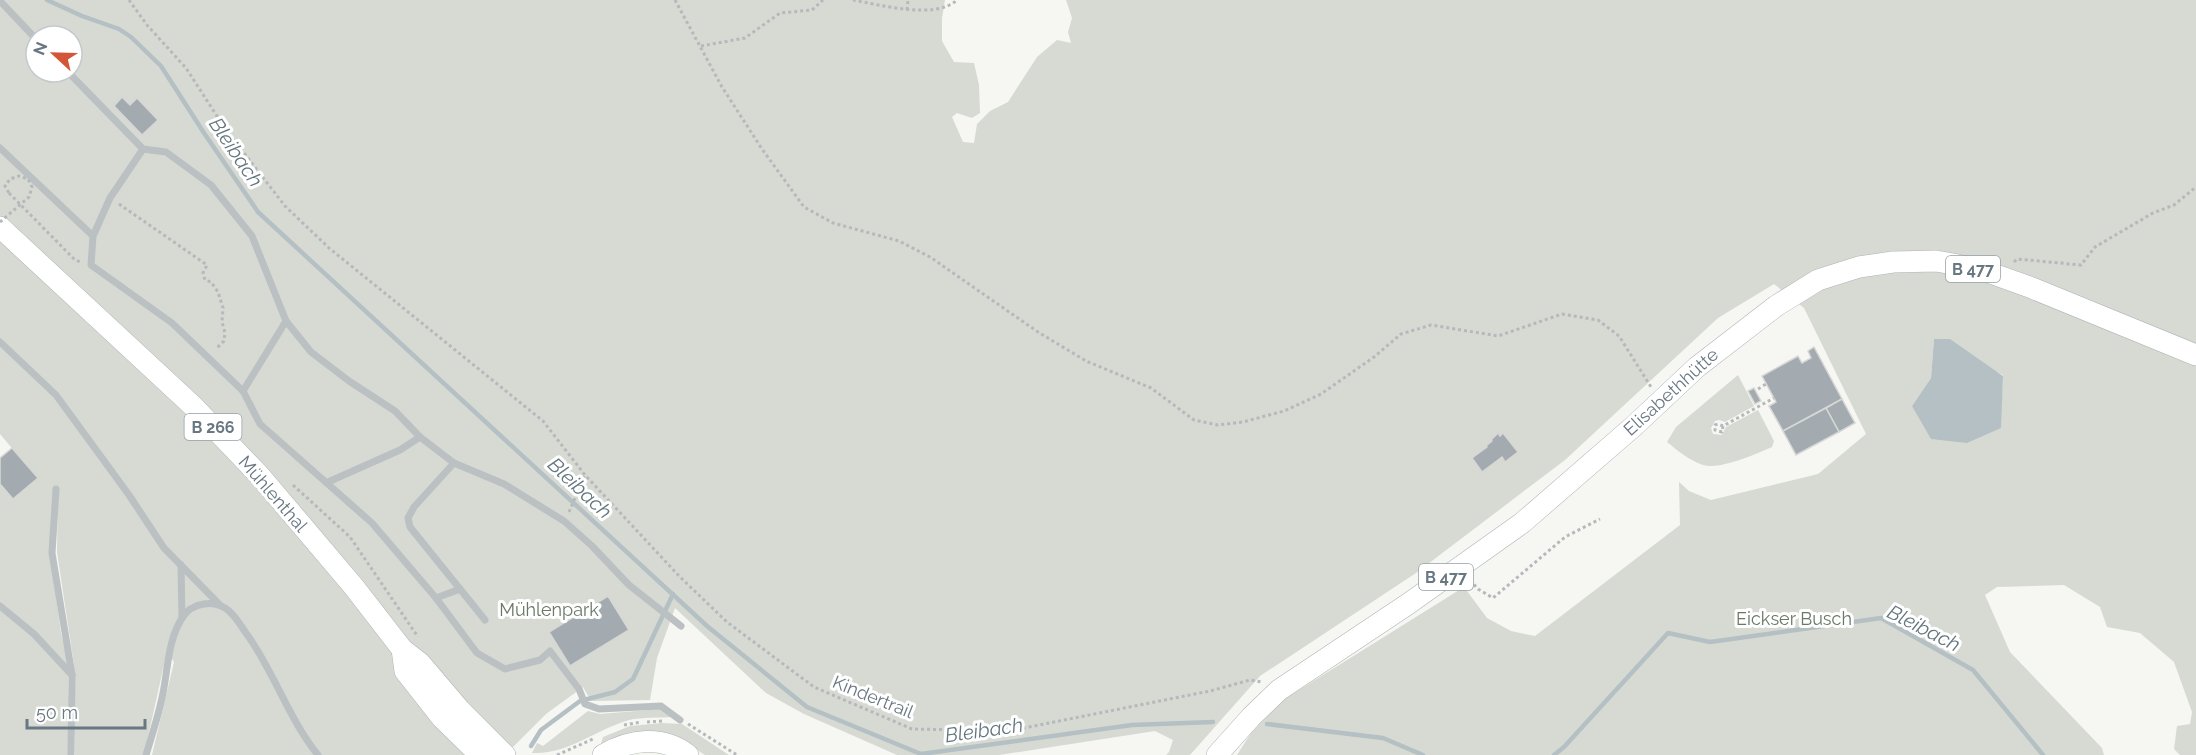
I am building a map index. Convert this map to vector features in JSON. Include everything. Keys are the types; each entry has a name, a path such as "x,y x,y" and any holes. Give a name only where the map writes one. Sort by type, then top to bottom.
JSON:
{"main road":[{"name":"Mühlenthal","path":"0,227 202,416 266,484 354,587 402,649 420,663 460,710 505,755"},
{"name":"Elisabethhütte","path":"1217,755 1279,690 1522,523 1634,426 1697,367 1749,325 1796,292 1818,280 1843,271 1893,262 1924,261 1953,264 1985,271 2032,288 2196,355"},
{"name":"Mühlenthal","path":"402,649 405,671 442,718 480,755"},
{"path":"598,747 617,747 651,741 670,744 688,755"}],"lane":[{"path":"0,1 24,26"},
{"path":"80,84 142,149 166,152 211,184 252,236 286,321 311,352 349,381 395,411 420,437 454,463 504,484 564,521 592,546 629,585 681,626"},
{"path":"0,148 93,237"},
{"path":"142,149 110,198 93,237 91,265 172,323 243,391 260,424 372,523 436,598 477,653 505,669 540,660 550,651 579,689 585,704 599,709 661,706 680,720"},
{"path":"243,391 286,321"},
{"path":"0,342 56,395 129,495 164,549 219,604 231,612 256,646 304,737 318,755"},
{"path":"328,482 400,450 420,437"},
{"path":"454,463 414,507 408,518 410,527 485,620"},
{"path":"56,489 52,553 72,675 71,755"},
{"path":"181,565 182,618"},
{"path":"436,598 460,589"},
{"path":"146,755 163,694 170,648 182,618 192,607 219,604"},
{"path":"0,606 34,634 72,675"}],"path":[{"name":"Kindertrail","path":"129,0 147,25 186,68 224,127 285,206 328,248 543,421 585,475 680,577 727,622 814,687 912,729 1009,731 1210,691 1250,680 1265,682"},
{"path":"675,0 722,87 762,149 804,207 833,223 899,241 930,257 1038,332 1086,361 1151,388 1194,420 1218,425 1243,422 1284,411 1321,394 1374,357 1401,334 1431,325 1498,336 1562,314 1598,320 1619,336 1651,387"},
{"path":"701,46 745,38 780,13 812,10 823,0"},
{"path":"853,0 907,10 949,8 957,0"},
{"path":"907,10 908,0"},
{"path":"0,222 29,196 32,187 28,179 19,176 10,179 5,186 9,193 75,260 91,265"},
{"path":"2011,265 2017,259 2081,265 2095,248 2153,213 2174,206 2196,187"},
{"path":"110,198 207,265 203,273 205,280 211,282 219,292 225,333 224,341 208,358"},
{"path":"1758,389 1766,384"},
{"path":"1723,426 1774,398"},
{"path":"570,510 585,475"},
{"path":"1459,568 1478,589 1493,598 1565,537 1600,519"},
{"path":"680,720 737,755"},
{"path":"557,755 598,747"}],"green space":[{"path":"0,0 945,0 942,41 954,62 974,63 979,85 980,113 972,118 957,113 952,117 963,142 974,143 977,124 990,111 1008,102 1037,57 1057,40 1071,43 1068,32 1072,18 1066,0 2196,0 2196,755 2180,755 2174,749 2177,726 2190,724 2192,712 2174,662 2140,633 2107,627 2100,607 2064,585 1997,587 1985,595 2010,652 2102,748 2104,755 1237,755 1251,733 1283,700 1464,587 1487,618 1511,631 1535,636 1680,525 1679,482 1689,491 1711,500 1818,474 1866,434 1804,308 1774,284 1718,318 1565,460 1416,573 1260,676 1190,755 1166,755 1173,740 1155,731 999,755 897,755 804,714 766,693 675,608 657,658 650,700 591,701 583,687 546,714 505,755 152,755 174,662 167,651 144,755 75,755 74,665 57,552 58,488 50,553 61,633 68,662 68,755 0,755 0,484 13,499 37,478 0,434","holes":["1934,339 2003,375 2002,396 1912,406 1931,378"]},
{"path":"1738,375 1754,406 1725,422 1715,421 1711,428 1713,434 1722,435 1726,427 1758,410 1774,441 1772,447 1738,460 1710,466 1693,461 1667,442 1676,427"},
{"path":"661,709 672,717 629,720 570,746 545,753 532,753 537,743 543,746 588,711 600,714"},
{"path":"682,724 729,755 705,755 685,742 603,748 601,744 603,737 630,726"}],"shaded area":[{"path":"1934,339 1950,339 2003,376 2001,428 1967,443 1931,439 1912,406 1931,378"}],"building":[{"path":"122,97 130,105 137,98 158,120 142,135 114,106"},
{"path":"1814,347 1842,399 1783,431 1769,406 1776,402 1762,376 1798,356 1802,363 1811,358 1808,351"},
{"path":"1754,388 1761,401 1755,404 1748,391"},
{"path":"1842,399 1855,423 1839,432 1826,408"},
{"path":"1826,408 1839,432 1796,455 1783,431"},
{"path":"1498,433 1500,436 1503,433 1518,452 1505,462 1502,457 1482,472 1472,458 1487,447"},
{"path":"12,448 38,478 13,499 0,484 0,458"},
{"path":"608,596 629,630 570,666 549,632"}],"waterway":[{"name":"Bleibach","path":"47,0 119,29 131,37 161,66 258,212 707,626 807,707 921,754 1132,725 1213,722"},
{"path":"531,746 541,730 580,701 615,692 633,679 673,594"},
{"name":"Bleibach","path":"1554,755 1564,747 1668,633 1710,642 1881,618 1973,670 2043,755"},
{"name":"Bleibach","path":"1267,724 1383,738 1423,755"}],"park label":[{"name":"Mühlenpark","path":"549,610"},
{"name":"Eickser Busch","path":"1794,619"}]}
